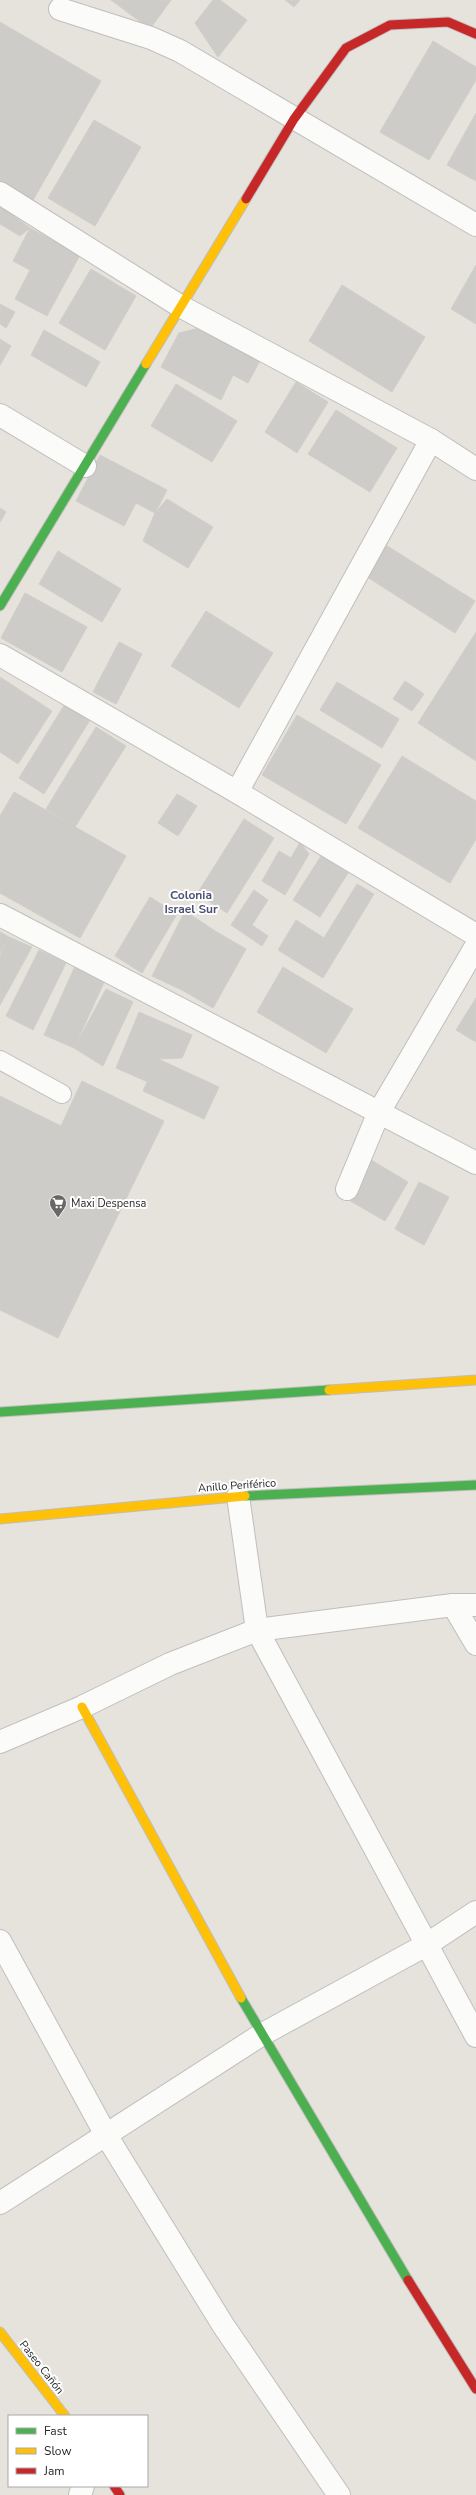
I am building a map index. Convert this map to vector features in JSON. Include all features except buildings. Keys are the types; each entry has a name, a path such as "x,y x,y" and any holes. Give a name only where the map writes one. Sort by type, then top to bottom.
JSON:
{"main road":[{"path":"0,606 294,119 346,48 390,25 448,22 476,34"},
{"path":"0,1412 476,1380"},
{"name":"Anillo Periférico","path":"0,1519 238,1496 476,1485"},
{"path":"82,1707 261,2034 436,2327 476,2389"},
{"name":"Paseo Cañón","path":"0,2332 64,2415"}],"street":[{"path":"60,9 151,38 180,51 476,225"},
{"path":"0,193 180,306 431,440 476,469"},
{"path":"0,415 85,466"},
{"path":"237,792 431,440"},
{"path":"0,655 237,792 476,935"},
{"path":"0,915 476,1163"},
{"path":"347,1189 379,1112 476,946"},
{"path":"238,1496 257,1630 476,2036"},
{"path":"453,1605 476,1644"},
{"path":"0,1742 82,1707 170,1664 257,1630 453,1605 476,1605"},
{"path":"0,2203 261,2034 426,1945 476,1912"},
{"path":"0,1941 106,2135 223,2325 339,2495"}],"lane":[{"path":"0,1060 62,1094"}],"traffic: fast":[{"path":"0,606 146,364"},
{"path":"0,1412 329,1390"},
{"path":"245,1496 476,1485"},
{"path":"241,1998 408,2280"}],"traffic: slow":[{"path":"146,364 246,199"},
{"path":"329,1390 476,1380"},
{"path":"0,1519 245,1496"},
{"path":"82,1707 241,1998"},
{"path":"0,2332 64,2415"}],"traffic: jam":[{"path":"246,199 294,119 346,48 390,25 448,22 476,34"},
{"path":"408,2280 476,2389"},
{"path":"115,2487 120,2495"}],"place":[{"name":"Maxi Despensa","path":"58,1218"}],"district":[{"name":"Colonia Israel Sur","path":"191,902"}]}
